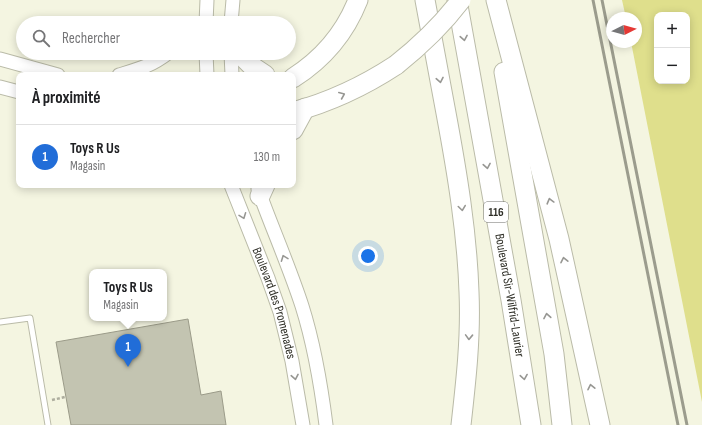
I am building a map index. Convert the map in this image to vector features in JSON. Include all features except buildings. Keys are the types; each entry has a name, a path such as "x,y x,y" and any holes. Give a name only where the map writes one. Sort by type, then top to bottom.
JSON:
{"highway":[{"path":"296,76 318,59 333,44 345,28 358,0"},
{"path":"425,0 452,146 465,233 468,267 470,321 461,425"},
{"name":"Boulevard Sir-Wilfrid-Laurier","path":"457,0 512,306 531,425"},
{"path":"296,120 299,110 344,94 396,65 428,37 460,0"},
{"name":"116","path":"491,0 554,354 562,425"},
{"path":"496,0 560,239 600,425"},
{"path":"246,60 260,72"},
{"path":"554,354 571,425"}],"street":[{"path":"204,16 207,0"},
{"path":"232,16 233,0"},
{"path":"0,58 48,72"},
{"path":"133,72 147,67 158,60"},
{"path":"206,60 207,72"},
{"path":"231,60 232,72"},
{"path":"0,87 16,91"},
{"name":"Boulevard des Promenades","path":"232,188 280,312 292,361 303,425"},
{"name":"Boulevard des Promenades","path":"261,188 305,315 317,367 326,425"}],"lane":[{"path":"0,322 30,318 48,425"}],"path":[{"path":"44,401 66,397"}],"shaded area":[{"path":"622,0 702,0 702,402 632,48 642,48 642,12 625,12"}],"railway":[{"path":"593,0 678,425"},
{"path":"602,0 687,425"}],"place":[{"name":"Toys R Us","path":"128,367"}]}
